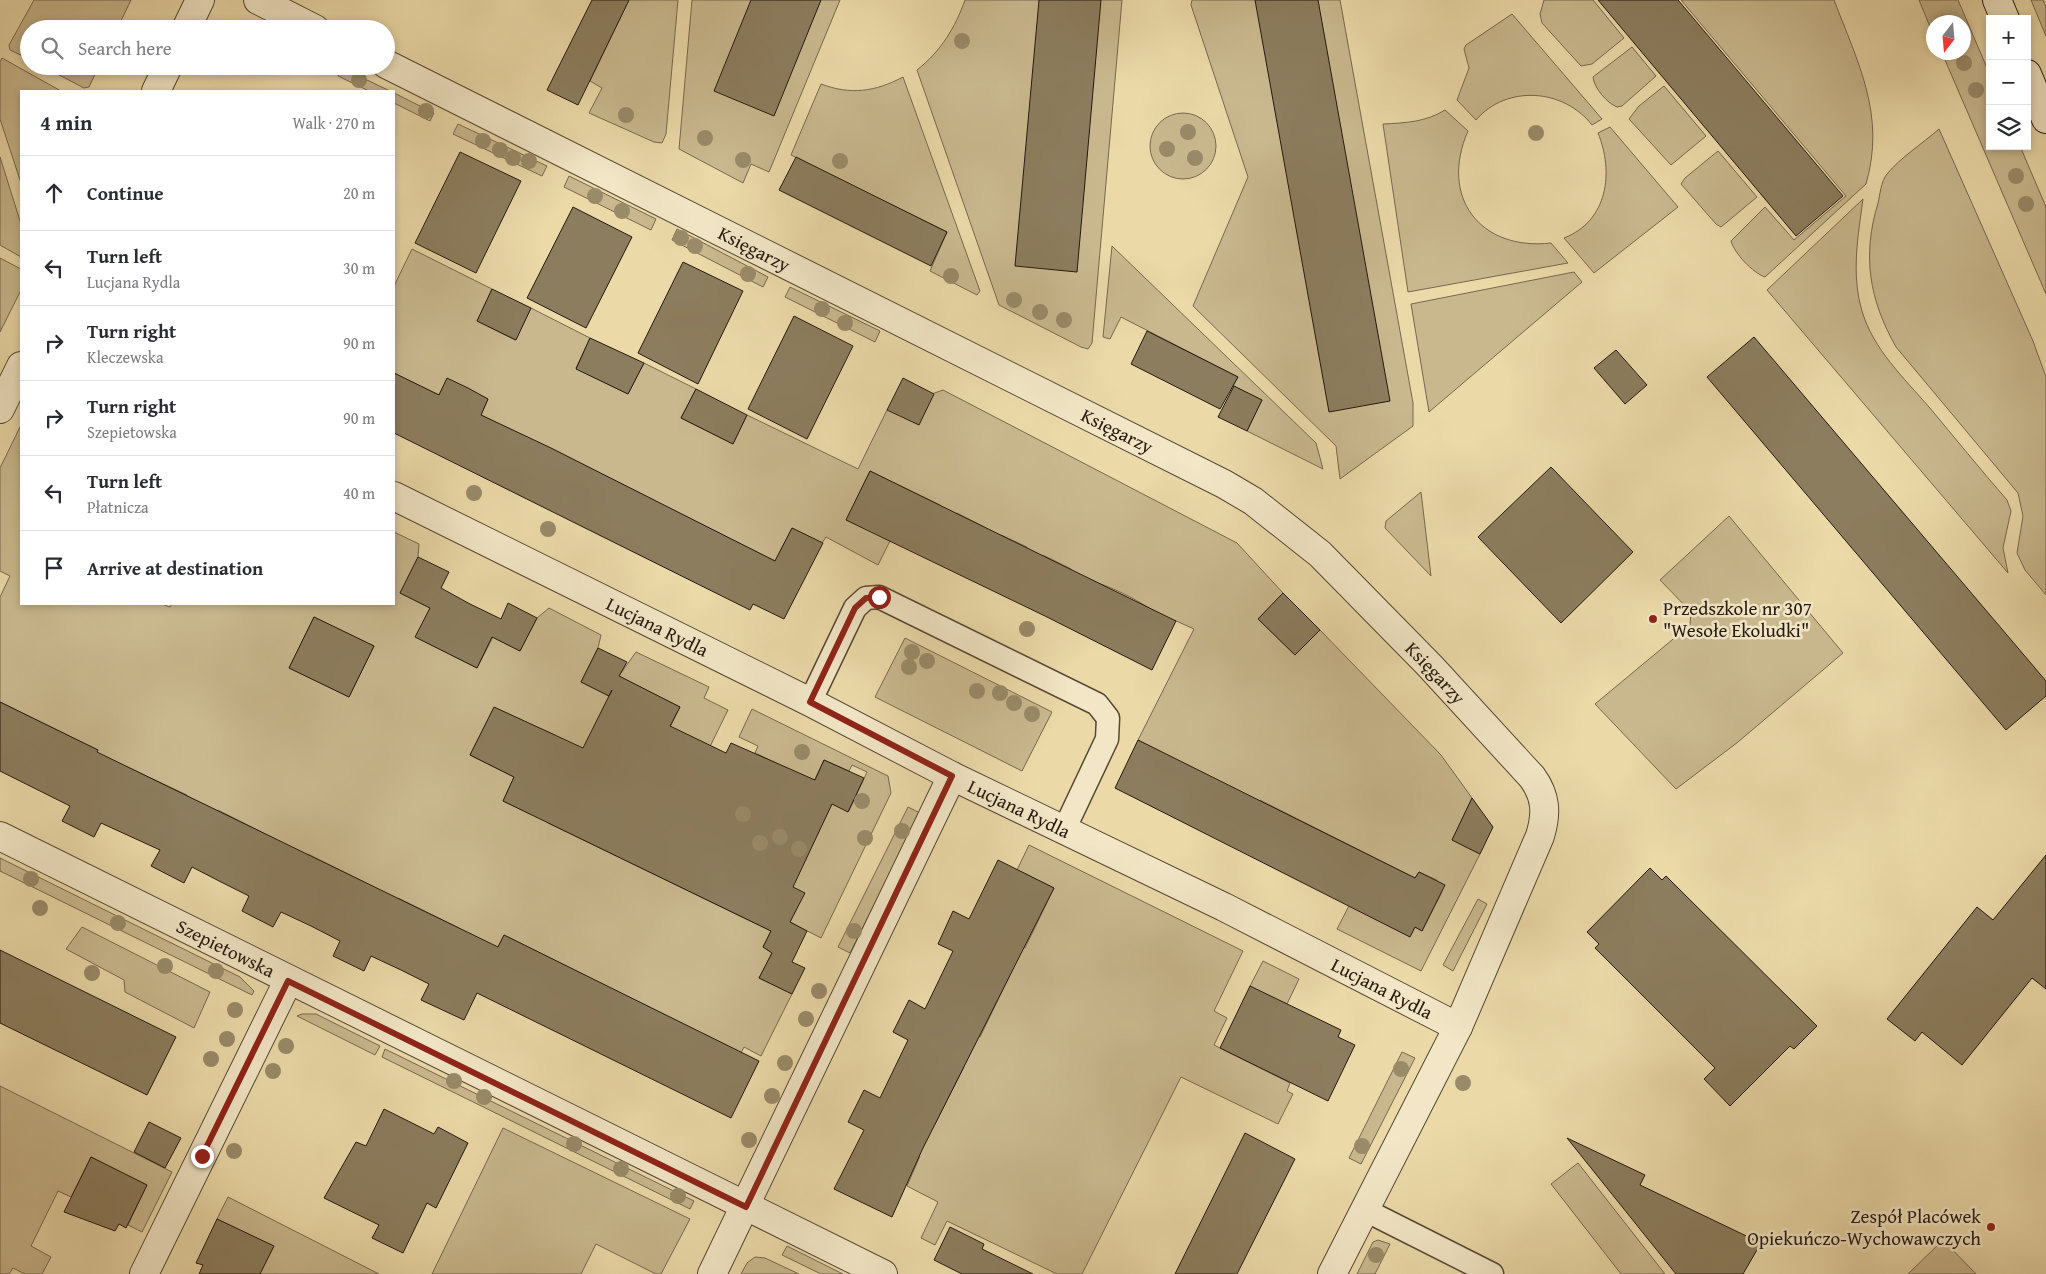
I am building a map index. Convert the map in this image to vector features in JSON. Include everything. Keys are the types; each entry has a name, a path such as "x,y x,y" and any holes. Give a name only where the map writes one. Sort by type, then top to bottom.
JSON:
{"street":[{"path":"190,20 200,0"},
{"path":"258,0 297,20"},
{"path":"1997,0 2003,15"},
{"name":"Księgarzy","path":"395,69 1224,484 1253,501 1320,554 1436,673 1532,777 1541,790 1545,819 1540,836 1458,1027 1332,1274"},
{"path":"156,90 164,75"},
{"path":"2031,84 2046,120"},
{"path":"0,409 20,368"},
{"name":"Lucjana Rydla","path":"395,496 810,702 952,776 1224,907 1458,1027"},
{"path":"712,1274 746,1207 952,776"},
{"name":"Szepietowska","path":"0,836 288,981 883,1274"},
{"path":"144,1274 288,981"}],"lane":[{"path":"810,702 855,608 866,598 879,597 1096,704 1108,718 1107,739 1064,830"},
{"path":"1365,1210 1492,1274"}],"shaded area":[{"path":"34,0 131,0 121,20 23,20"},
{"path":"629,0 678,0 666,134 662,143 654,142 589,113 602,88 590,81"},
{"path":"692,0 840,0 769,172 751,164 743,183 679,149"},
{"path":"965,0 1122,0 1092,343 1088,349 999,305 917,70 940,47 957,20"},
{"path":"1192,0 1340,0 1413,403 1413,426 1340,479 1336,446 1193,306 1248,177 1191,5"},
{"path":"1544,0 1593,0 1624,38 1592,64 1581,66 1542,23 1540,14"},
{"path":"1681,0 1834,0 1860,68 1871,112 1873,135 1866,184 1765,277 1745,262 1731,241 1765,207 1794,240 1846,196"},
{"path":"1919,0 1958,0 1964,15 1926,15 1926,17"},
{"path":"2031,0 2043,0 2046,7 2046,36"},
{"path":"1512,14 1602,119 1592,125 1580,113 1566,104 1551,98 1519,96 1489,108 1476,120 1457,100 1469,68 1464,49 1466,45"},
{"path":"20,25 20,55 10,50 9,45"},
{"path":"1971,30 1986,66 1986,150 2022,150 2046,207 2046,294 1945,60 1971,60"},
{"path":"1632,47 1656,76 1622,106 1617,107 1602,95 1593,77"},
{"path":"2,58 20,68 20,75 32,75 59,90 20,90 20,180 0,119 0,62"},
{"path":"59,75 95,75 89,87 84,88"},
{"path":"357,75 388,90 367,90 338,76"},
{"path":"903,77 980,291 977,295 930,271 947,232 791,155 821,84 852,91 872,89"},
{"path":"1664,86 1706,136 1671,165 1629,119 1639,106"},
{"path":"395,94 434,113 430,121 395,104"},
{"path":"1445,110 1468,131 1460,155 1459,177 1463,198 1472,215 1486,228 1504,238 1526,243 1551,243 1568,263 1408,292 1383,124 1423,119"},
{"path":"1183,113 1196,116 1206,123 1213,133 1216,146 1213,159 1206,169 1196,176 1183,179 1170,176 1160,169 1153,159 1150,146 1153,133 1160,123 1170,116"},
{"path":"458,124 547,166 542,176 453,134"},
{"path":"1610,127 1678,207 1594,273 1564,238 1579,230 1590,220 1604,194 1606,163 1598,133"},
{"path":"1939,129 2033,341 2046,377 2046,595 2025,570 2017,553 2023,516 2018,493 1896,347 1874,294 1871,277 1870,241 1883,180 1899,162"},
{"path":"1718,151 1757,197 1721,227 1716,224 1681,184 1685,178"},
{"path":"0,157 20,221 20,256 0,245"},
{"path":"569,176 656,219 651,230 564,187"},
{"path":"1863,199 1856,269 1859,297 1867,325 1890,362 2007,500 2011,511 2003,548 2008,573 1767,290"},
{"path":"677,229 768,277 763,287 672,240"},
{"path":"1112,246 1316,443 1323,469 1247,431 1262,400 1233,386 1238,377 1121,317 1110,339 1103,337"},
{"path":"412,249 492,289 477,321 515,340 531,308 590,338 576,368 628,394 644,363 696,389 681,418 733,444 747,415 858,469 887,410 943,390 1237,543 1283,593 1258,619 1295,655 1320,630 1441,755 1472,798 1452,840 1480,854 1421,971 1337,929 1351,902 1410,936 1415,927 1422,931 1442,892 1437,880 1419,872 1415,878 1260,800 1257,805 1138,740 1194,629 1174,620 1171,626 1150,609 1123,593 1068,575 1071,569 1045,556 1025,554 1027,547 1001,535 998,540 984,527 957,513 954,519 940,505 870,471 846,520 891,539 878,565 826,537 822,543 792,528 775,561 481,415 488,399 447,379 439,395 395,373 395,284"},
{"path":"0,258 20,268 20,292 0,332"},
{"path":"1574,272 1582,282 1429,412 1411,304"},
{"path":"790,287 880,331 875,342 785,297"},
{"path":"20,427 20,605 165,605 170,607 171,605 395,605 395,532 419,544 418,557 400,593 430,608 416,637 477,668 493,637 520,651 537,618 549,608 601,635 598,648 581,682 609,696 656,756 680,707 619,676 636,652 709,687 704,698 728,710 691,785 815,839 832,804 849,811 867,772 852,765 849,771 824,760 814,781 755,753 758,746 739,737 752,709 888,776 891,793 821,938 790,922 804,893 548,823 771,931 763,947 772,953 759,978 792,994 761,1056 744,1047 741,1053 504,935 480,983 459,928 398,898 379,935 368,884 308,854 289,891 277,840 218,810 199,847 170,833 187,795 127,767 109,802 80,788 98,750 0,702 0,597 10,576 0,571 0,468","holes":["314,617 374,646 349,697 289,668","494,708 555,735 535,775 545,789 532,815 503,801 514,777 470,755"]},
{"path":"1421,492 1431,576 1385,528 1386,521"},
{"path":"1729,516 1843,653 1738,742 1676,789 1595,704 1690,625 1691,612 1660,580"},
{"path":"905,638 1052,712 1022,771 875,697"},
{"path":"908,807 920,813 850,953 838,947"},
{"path":"1029,845 1243,951 1214,1011 1227,1018 1214,1045 1290,1083 1287,1091 1293,1094 1278,1124 1181,1077 1082,1274 1057,1274 947,1221 935,1245 921,1238 938,1202 907,1186 920,1156 885,1138 900,1109 934,1126 964,1067 930,1049 946,1020 980,1037 1009,977 990,931 1025,948 1054,888 1017,870"},
{"path":"0,858 240,977 254,991 252,995 0,871"},
{"path":"1478,899 1487,904 1453,971 1443,965"},
{"path":"82,927 210,992 194,1028 125,992 124,980 66,949"},
{"path":"1263,961 1299,979 1287,1004 1251,989 1250,986"},
{"path":"316,1014 380,1046 375,1055 297,1016"},
{"path":"385,1049 694,1201 690,1209 382,1057"},
{"path":"1402,1052 1415,1058 1361,1164 1349,1158"},
{"path":"0,1086 172,1172 142,1232 128,1225 147,1185 91,1157 71,1197 58,1191 31,1246 51,1257 42,1274 25,1274 13,1268 9,1274 0,1274"},
{"path":"503,1128 690,1219 661,1274 656,1274 596,1244 581,1274 432,1274"},
{"path":"1578,1163 1665,1274 1621,1274 1551,1184"},
{"path":"228,1197 379,1274 260,1274 273,1246 217,1219"},
{"path":"1378,1240 1390,1244 1375,1274 1357,1274 1373,1242"},
{"path":"1943,1240 1976,1274 1908,1274"},
{"path":"787,1246 843,1274 821,1274 782,1255"},
{"path":"755,1257 765,1258 799,1274 741,1274 747,1263"}],"building":[{"path":"592,0 629,0 578,105 547,90"},
{"path":"751,0 821,0 774,116 714,91"},
{"path":"1039,0 1101,0 1077,272 1015,266"},
{"path":"1255,0 1318,0 1390,401 1329,412"},
{"path":"1598,0 1678,0 1843,196 1796,236"},
{"path":"460,152 521,181 476,273 415,243"},
{"path":"796,157 947,232 931,266 779,190"},
{"path":"573,207 632,237 586,328 527,298"},
{"path":"683,262 743,291 698,384 638,353"},
{"path":"492,289 531,308 516,340 477,321"},
{"path":"794,316 853,346 807,439 748,409"},
{"path":"1147,331 1238,377 1220,409 1131,364"},
{"path":"1754,337 2046,681 2046,696 2006,730 1707,377"},
{"path":"590,338 644,363 628,394 576,369"},
{"path":"1616,350 1647,385 1625,404 1594,368"},
{"path":"395,373 439,395 447,378 468,388 488,399 481,415 551,448 775,561 792,528 823,543 784,619 753,604 750,610 395,433"},
{"path":"903,378 934,394 919,425 887,410"},
{"path":"1234,386 1262,400 1247,431 1218,417"},
{"path":"696,389 747,415 733,444 681,418"},
{"path":"1551,467 1633,552 1561,623 1478,537"},
{"path":"870,471 1176,621 1152,670 846,520"},
{"path":"418,557 449,572 441,588 470,604 501,619 508,603 537,618 520,651 492,637 477,668 415,637 430,608 400,593"},
{"path":"1283,593 1320,630 1295,655 1258,619"},
{"path":"314,617 374,646 349,697 289,668"},
{"path":"598,648 627,662 619,676 680,707 670,726 726,753 731,743 815,780 824,760 864,778 848,812 832,804 793,887 805,893 790,922 807,931 792,962 805,968 792,994 759,978 772,953 763,947 771,931 503,801 514,777 470,755 494,707 583,748 609,696 581,682"},
{"path":"0,702 98,750 97,752 498,947 504,935 759,1061 731,1118 477,993 464,1020 421,1000 429,984 371,956 364,971 333,956 340,941 281,912 273,927 242,911 249,896 192,867 184,883 151,866 160,850 101,823 94,837 62,821 70,806 0,771"},
{"path":"1138,740 1415,878 1419,872 1445,885 1422,931 1415,927 1410,937 1115,788"},
{"path":"1472,798 1493,827 1480,854 1452,840"},
{"path":"2046,855 2046,989 2032,978 1962,1065 1922,1032 1915,1041 1887,1019 1977,907 1993,920"},
{"path":"998,860 1054,888 922,1150 892,1217 834,1189 864,1130 848,1122 864,1090 880,1098 908,1040 893,1032 909,1000 925,1009 953,951 938,944 953,911 969,919"},
{"path":"1650,868 1662,880 1666,876 1817,1026 1794,1049 1790,1046 1730,1106 1704,1079 1715,1068 1595,948 1599,944 1587,932"},
{"path":"0,950 176,1037 147,1095 0,1023"},
{"path":"1250,986 1341,1030 1338,1037 1355,1045 1328,1101 1220,1048"},
{"path":"384,1109 434,1134 438,1127 468,1143 436,1208 427,1203 403,1253 372,1238 379,1225 324,1198 356,1142 366,1146"},
{"path":"149,1122 181,1138 165,1168 134,1152"},
{"path":"1245,1133 1295,1159 1237,1274 1175,1274"},
{"path":"1567,1138 1645,1175 1640,1185 1761,1243 1743,1274 1676,1274"},
{"path":"91,1157 147,1185 126,1228 119,1224 115,1231 64,1212"},
{"path":"217,1219 274,1246 260,1274 199,1274 203,1265 196,1263"},
{"path":"950,1227 984,1244 982,1249 1033,1274 962,1274 934,1260"}],"place":[{"name":"Przedszkole nr 307 \"Wesołe Ekoludki\"","path":"1653,619"},
{"name":"Zespół Placówek Opiekuńczo-Wychowawczych","path":"1991,1227"}],"route":[{"path":"202,1156 288,981 746,1207 952,776 810,702 855,608 866,598 879,597"}]}
